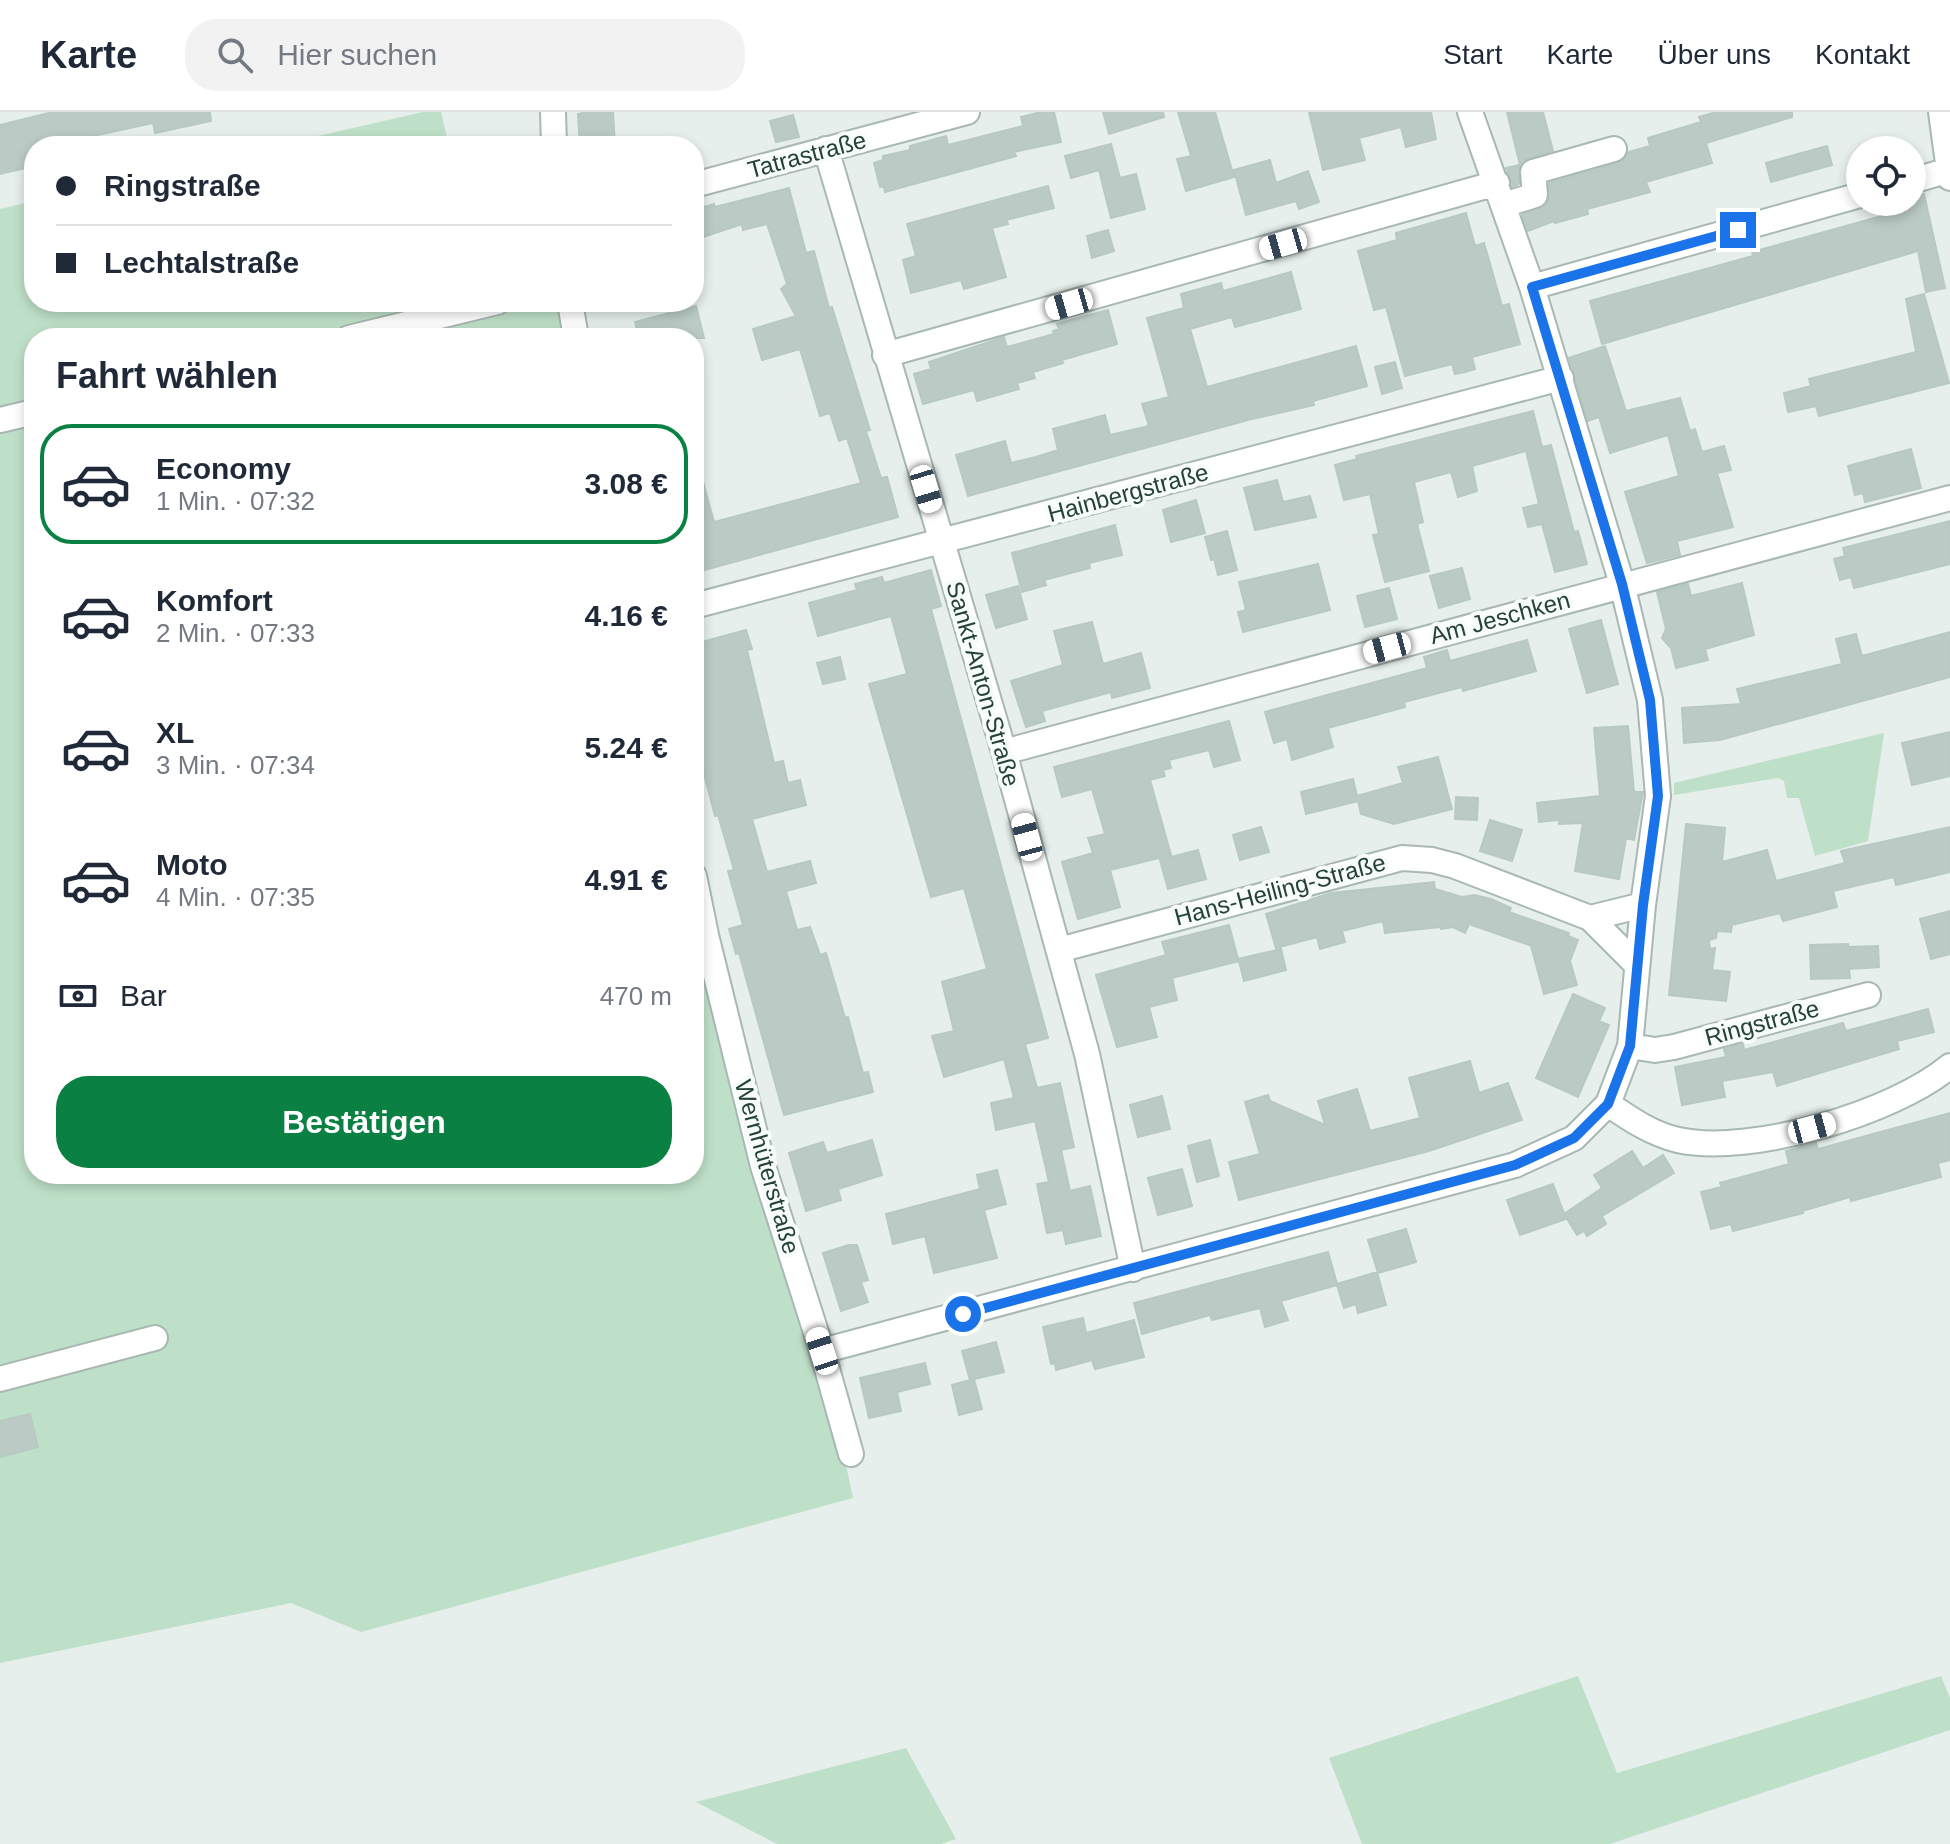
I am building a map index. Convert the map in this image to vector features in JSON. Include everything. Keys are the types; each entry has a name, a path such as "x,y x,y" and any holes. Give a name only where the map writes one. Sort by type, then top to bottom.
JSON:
{"street":[{"path":"553,112 554,136"},
{"name":"Tatrastraße","path":"704,182 967,112"},
{"path":"822,1351 1515,1165 1574,1138 1608,1104 1630,1046 1643,905 1658,796 1650,700 1622,584 1561,378 1470,112"},
{"path":"1926,178 1949,174 1941,112"},
{"name":"Sankt-Anton-Straße","path":"826,149 1004,752 1059,950 1087,1054 1133,1269"},
{"path":"885,355 1500,194 1535,195 1533,172 1614,149"},
{"path":"1532,287 1846,199"},
{"path":"390,328 456,312"},
{"name":"Hainbergstraße","path":"704,603 1561,378"},
{"path":"0,420 24,414"},
{"name":"Am Jeschken","path":"1004,752 1950,498"},
{"name":"Hans-Heiling-Straße","path":"1059,950 1402,858 1432,860 1455,866 1590,918 1637,965"},
{"path":"1590,918 1643,905"},
{"name":"Wernhüterstraße","path":"704,925 763,1166 851,1454"},
{"name":"Ringstraße","path":"1630,1046 1655,1050 1868,995"},
{"path":"1608,1104 1641,1126 1679,1140 1736,1143 1785,1135 1839,1121 1890,1102 1933,1081 1950,1066"},
{"path":"0,1379 155,1338"}],"green space":[{"path":"423,112 441,112 447,136 318,136"},
{"path":"24,203 24,312 561,312 563,328 24,328 24,1184 704,1184 704,959 844,1456 853,1498 361,1632 291,1603 0,1663 0,209"},
{"path":"1884,733 1868,841 1815,856 1799,798 1787,798 1784,781 1778,778 1674,795 1674,783"},
{"path":"1578,1676 1617,1773 1941,1676 1950,1698 1950,1730 1610,1844 1362,1844 1329,1758"},
{"path":"906,1748 956,1839 941,1844 777,1844 696,1802"}],"building":[{"path":"53,112 210,112 211,121 155,133 153,123 93,136 24,136 24,168 0,174 0,125"},
{"path":"613,112 614,136 579,136 578,114"},
{"path":"1054,112 1061,142 1014,152 1016,156 885,192 884,186 880,187 874,163 883,160 883,156 910,150 910,146 946,136 948,145 1023,126 1021,117"},
{"path":"1103,112 1163,112 1164,117 1109,134"},
{"path":"1178,112 1215,112 1234,177 1186,191 1177,159 1191,156"},
{"path":"1309,112 1431,112 1436,139 1406,147 1401,127 1359,138 1365,160 1323,170"},
{"path":"1507,112 1543,112 1553,151 1523,160 1519,167 1519,184 1512,187 1506,168 1520,165"},
{"path":"1716,112 1792,112 1792,117 1706,143 1712,163 1646,182 1650,192 1587,209 1588,214 1554,221 1528,231 1522,215 1546,205 1549,183 1619,163 1629,152 1650,146 1648,138 1701,122 1699,117"},
{"path":"793,115 799,137 776,142 770,121"},
{"path":"1111,144 1120,178 1136,174 1145,209 1111,218 1099,170 1071,178 1065,156"},
{"path":"1827,146 1832,165 1771,182 1766,163"},
{"path":"1270,160 1276,183 1308,171 1319,202 1299,209 1296,201 1246,215 1234,170"},
{"path":"1048,186 1054,208 1006,220 1008,224 992,228 1006,277 964,289 961,280 911,293 903,260 916,256 907,224"},
{"path":"789,188 806,253 814,251 829,308 832,307 870,430 866,431 881,478 887,477 898,517 704,570 704,486 714,522 861,483 847,438 839,441 830,413 820,416 800,349 762,360 753,329 796,316 781,289 787,284 767,224 743,230 742,224 704,237 704,207 714,204 715,207"},
{"path":"1926,203 1945,288 1926,292 1918,251 1602,344 1590,301 1753,256 1752,252 1881,216 1926,216"},
{"path":"1466,213 1475,246 1484,243 1502,306 1509,304 1520,344 1472,357 1475,369 1465,372 1455,374 1452,364 1405,376 1386,307 1374,310 1358,251 1397,240 1396,233"},
{"path":"1108,230 1114,251 1092,258 1087,236"},
{"path":"1291,272 1301,309 1235,327 1232,317 1190,329 1207,387 1356,346 1367,386 1313,401 1314,405 968,496 956,455 1005,441 1011,463 1036,457 1058,450 1053,429 1105,415 1110,435 1149,426 1142,404 1169,397 1147,318 1184,308 1181,294 1221,283 1223,291"},
{"path":"1924,294 1949,383 1819,416 1816,406 1788,412 1784,393 1811,386 1809,379 1916,352 1906,299"},
{"path":"1108,310 1117,344 1033,372 1035,378 1017,383 1019,389 977,401 974,390 923,404 914,374 931,369 929,362 1004,337 1007,347 1054,334 1053,331 1059,329 1057,324"},
{"path":"673,312 698,312 702,328 636,328 635,322"},
{"path":"1605,346 1626,411 1680,398 1690,431 1695,429 1702,452 1724,446 1731,470 1717,473 1733,527 1677,541 1680,555 1647,563 1625,492 1679,476 1668,435 1610,453 1599,417 1588,421 1569,358"},
{"path":"1395,362 1402,388 1382,394 1375,367"},
{"path":"1533,411 1542,447 1551,445 1574,532 1578,531 1587,564 1555,572 1542,524 1528,527 1523,508 1539,504 1526,451 1472,466 1477,491 1458,497 1451,472 1414,482 1423,522 1417,524 1429,571 1385,582 1373,535 1379,534 1370,494 1344,500 1335,465 1357,459 1356,456"},
{"path":"1911,449 1921,488 1865,502 1863,493 1855,495 1848,466"},
{"path":"1277,480 1283,502 1310,496 1316,517 1255,530 1244,488"},
{"path":"1196,500 1205,533 1171,542 1163,510"},
{"path":"1950,521 1950,564 1854,588 1851,577 1840,580 1834,559 1845,556 1843,548"},
{"path":"1115,525 1122,555 1089,563 1090,568 1044,580 1046,585 1022,592 1012,553"},
{"path":"1227,531 1237,570 1218,575 1205,537"},
{"path":"1318,564 1330,610 1243,632 1238,612 1246,610 1239,582"},
{"path":"1462,568 1470,599 1439,608 1430,576"},
{"path":"931,570 941,606 931,609 1048,1038 1025,1044 1037,1088 1060,1083 1074,1147 1061,1150 1070,1191 1090,1186 1101,1236 1066,1244 1063,1230 1047,1233 1037,1184 1049,1182 1035,1121 996,1130 991,1103 1014,1098 1004,1059 944,1077 932,1036 954,1031 942,982 987,969 964,888 931,897 869,684 907,674 891,616 818,636 809,603 857,590 855,584 882,577 884,583"},
{"path":"1742,583 1754,635 1705,649 1708,660 1676,668 1671,648 1662,638 1666,629 1657,592 1688,584 1691,596"},
{"path":"1018,586 1027,619 996,628 986,595"},
{"path":"1389,588 1397,619 1365,627 1357,596"},
{"path":"1601,620 1618,684 1587,693 1569,629"},
{"path":"1092,622 1103,664 1141,653 1150,688 1112,698 1111,692 1042,711 1045,721 1026,727 1011,681 1063,665 1054,631"},
{"path":"746,630 752,649 747,650 774,763 783,761 788,783 800,780 806,805 752,819 767,872 810,861 816,883 786,891 797,930 810,927 820,955 826,953 863,1073 868,1072 873,1092 784,1115 739,953 736,954 729,929 743,925 728,871 734,870 704,774 704,641"},
{"path":"1950,632 1950,677 1720,740 1684,743 1682,708 1741,704 1737,689 1842,664 1836,639 1856,634 1862,656"},
{"path":"1527,640 1536,671 1463,691 1462,687 1404,702 1405,707 1328,728 1333,747 1292,760 1287,739 1274,743 1265,712 1427,668 1424,657 1447,650 1450,661"},
{"path":"840,657 845,679 823,684 817,663"},
{"path":"1229,721 1240,760 1214,767 1209,750 1169,760 1171,768 1163,770 1165,776 1150,780 1171,855 1110,870 1120,907 1078,919 1062,862 1093,853 1088,838 1105,834 1092,789 1062,797 1054,767"},
{"path":"1628,726 1634,792 1643,792 1634,840 1626,838 1619,879 1575,871 1583,823 1559,824 1559,820 1539,822 1537,803 1600,796 1594,728"},
{"path":"1950,732 1950,776 1912,785 1902,743"},
{"path":"1438,757 1452,809 1394,824 1361,814 1358,801 1306,814 1301,792 1353,779 1357,796 1403,783 1398,767"},
{"path":"1456,797 1478,798 1477,820 1455,819"},
{"path":"1490,820 1522,830 1512,861 1480,851"},
{"path":"1686,824 1725,828 1722,862 1767,850 1776,881 1845,863 1841,851 1950,827 1950,872 1896,885 1894,877 1833,891 1837,907 1783,921 1780,913 1732,925 1731,932 1717,931 1716,938 1709,940 1710,949 1715,948 1712,970 1730,972 1726,1001 1669,995"},
{"path":"1261,827 1269,852 1240,860 1233,835"},
{"path":"1198,850 1206,879 1168,889 1160,860"},
{"path":"1434,882 1435,889 1462,897 1474,895 1491,899 1511,908 1509,912 1569,933 1568,936 1578,940 1570,961 1577,985 1544,994 1530,942 1529,945 1469,924 1465,933 1453,927 1440,927 1385,933 1383,921 1342,931 1345,942 1320,949 1317,937 1276,948 1266,914 1331,893"},
{"path":"1950,911 1950,954 1931,959 1920,919"},
{"path":"1229,925 1238,959 1281,949 1286,970 1244,981 1239,961 1172,978 1177,1000 1149,1007 1157,1037 1117,1047 1096,975 1166,955 1162,942"},
{"path":"1848,944 1849,947 1878,946 1879,967 1849,969 1850,978 1811,979 1810,945"},
{"path":"1573,994 1605,1008 1599,1021 1609,1025 1578,1097 1536,1078"},
{"path":"1928,1009 1934,1032 1897,1041 1899,1049 1777,1086 1773,1072 1722,1081 1725,1097 1682,1105 1675,1067 1726,1057 1724,1049 1743,1044 1744,1050 1843,1023 1846,1031"},
{"path":"1470,1061 1479,1093 1508,1083 1522,1120 1429,1151 1239,1200 1229,1162 1260,1154 1245,1102 1268,1095 1270,1101 1325,1125 1318,1101 1357,1089 1370,1131 1420,1118 1409,1078"},
{"path":"1162,1096 1170,1129 1138,1137 1130,1105"},
{"path":"1950,1113 1950,1160 1938,1163 1941,1177 1851,1201 1850,1197 1733,1231 1731,1224 1711,1229 1701,1192 1722,1187 1720,1183 1789,1164 1786,1151 1816,1143 1818,1149"},
{"path":"872,1140 882,1175 838,1189 841,1200 806,1211 789,1153 823,1142 827,1153"},
{"path":"1210,1140 1219,1176 1197,1182 1188,1146"},
{"path":"1632,1151 1643,1168 1663,1155 1674,1173 1602,1216 1606,1224 1587,1236 1584,1231 1577,1235 1564,1214 1602,1188 1594,1175"},
{"path":"1182,1169 1192,1206 1158,1215 1148,1178"},
{"path":"997,1170 1006,1204 984,1210 997,1258 934,1273 925,1236 893,1244 886,1214 980,1189 977,1175"},
{"path":"1553,1184 1566,1219 1520,1235 1507,1200"},
{"path":"1406,1229 1416,1262 1378,1273 1368,1240"},
{"path":"857,1245 868,1280 861,1282 868,1302 841,1311 823,1253"},
{"path":"1328,1252 1337,1284 1377,1272 1386,1305 1358,1313 1356,1304 1344,1308 1337,1285 1281,1301 1288,1320 1265,1327 1260,1308 1212,1320 1210,1315 1142,1334 1134,1303"},
{"path":"1083,1318 1086,1333 1134,1320 1144,1357 1095,1369 1092,1360 1056,1370 1055,1363 1051,1364 1043,1327"},
{"path":"996,1342 1004,1372 970,1380 962,1351"},
{"path":"925,1363 930,1384 897,1392 901,1411 869,1418 860,1378"},
{"path":"974,1379 982,1409 959,1415 952,1385"},
{"path":"30,1414 38,1447 0,1457 0,1421"}],"route":[{"path":"963,1314 1515,1165 1574,1138 1608,1104 1630,1046 1643,905 1658,796 1650,700 1622,584 1532,287 1738,230"}]}
